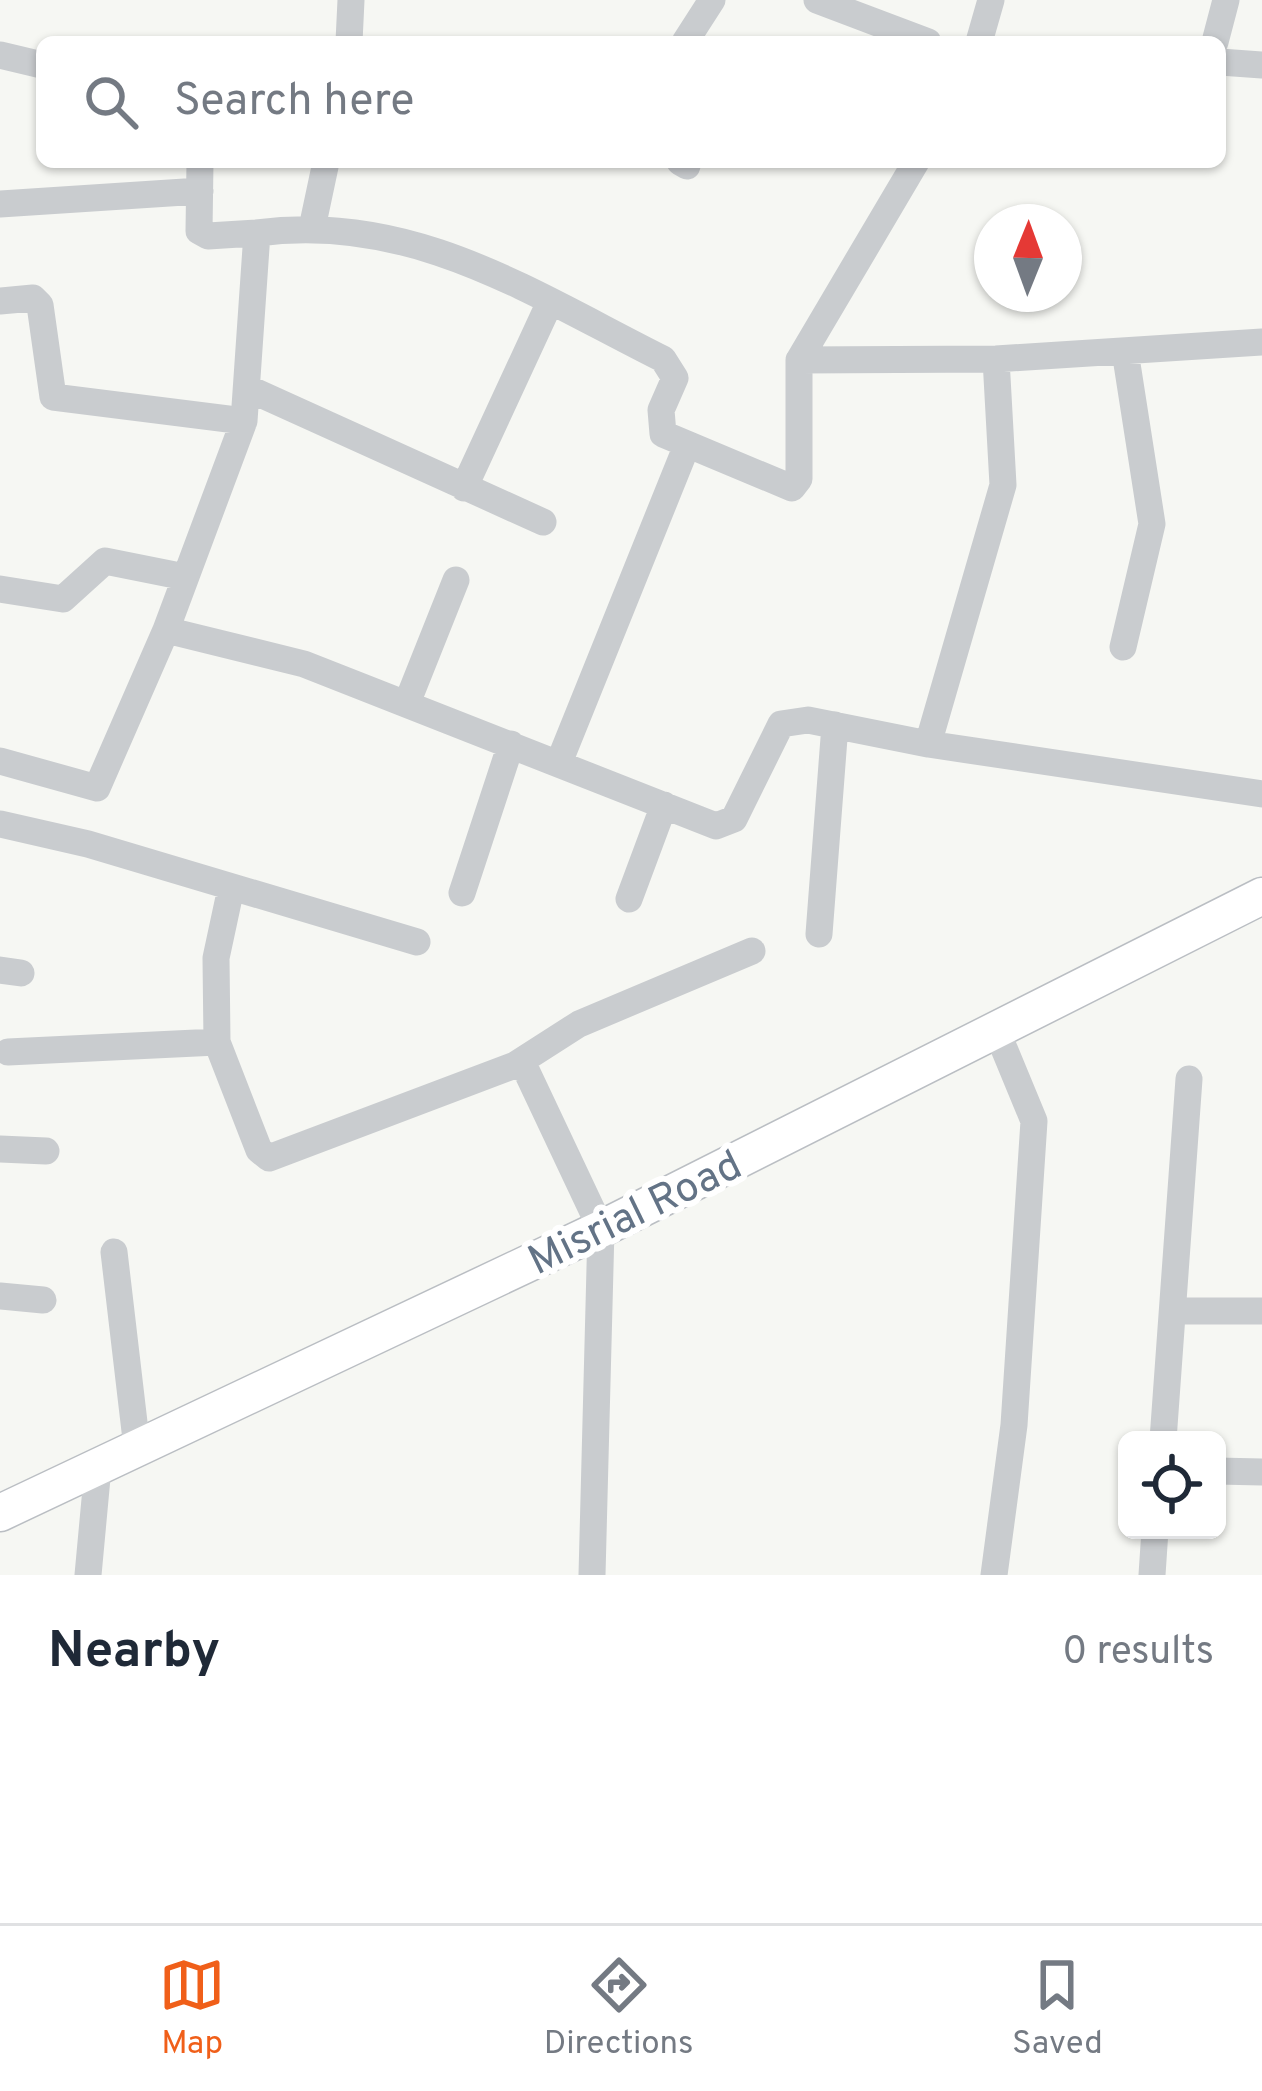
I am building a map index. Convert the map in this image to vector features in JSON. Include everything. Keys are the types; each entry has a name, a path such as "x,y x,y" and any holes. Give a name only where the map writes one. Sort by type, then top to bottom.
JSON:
{"main road":[{"name":"Misrial Road","path":"0,1513 601,1229 1262,896"}],"street":[{"path":"349,36 352,0"},
{"path":"689,36 712,0"},
{"path":"817,0 912,36"},
{"path":"981,36 991,0"},
{"path":"1217,36 1226,0"},
{"path":"0,55 36,64"},
{"path":"1226,62 1262,65"},
{"path":"200,168 199,232 208,236 312,228 381,233 454,255 673,367 675,378 658,424 663,434 792,488 799,479 799,361 912,168"},
{"path":"312,228 325,168"},
{"path":"0,204 200,191"},
{"path":"0,761 97,788 166,630 244,421 257,233"},
{"path":"0,301 33,298 40,305 53,398 244,421"},
{"path":"464,488 550,302"},
{"path":"799,361 996,359 1262,341"},
{"path":"1123,646 1152,524 1125,350"},
{"path":"928,744 1004,484 996,359"},
{"path":"247,388 543,522"},
{"path":"560,760 687,445"},
{"path":"0,590 63,599 105,561 185,577"},
{"path":"407,703 457,580"},
{"path":"166,630 304,664 724,825 734,819 781,724 798,719 928,744 1262,794"},
{"path":"819,934 835,725"},
{"path":"462,893 512,744"},
{"path":"629,899 664,805"},
{"path":"0,824 88,844 417,942"},
{"path":"231,888 216,958 217,1042 259,1150 269,1158 515,1065 579,1024 752,951"},
{"path":"994,1575 1014,1425 1034,1120 996,1029"},
{"path":"8,1052 217,1042"},
{"path":"515,1065 526,1070 601,1229 592,1575"},
{"path":"1163,1431 1189,1079"},
{"path":"0,1149 46,1151"},
{"path":"114,1252 137,1448"},
{"path":"0,1296 44,1300"},
{"path":"1175,1311 1262,1311"},
{"path":"88,1575 98,1467"},
{"path":"1226,1472 1262,1472"},
{"path":"1152,1575 1154,1539"}]}
